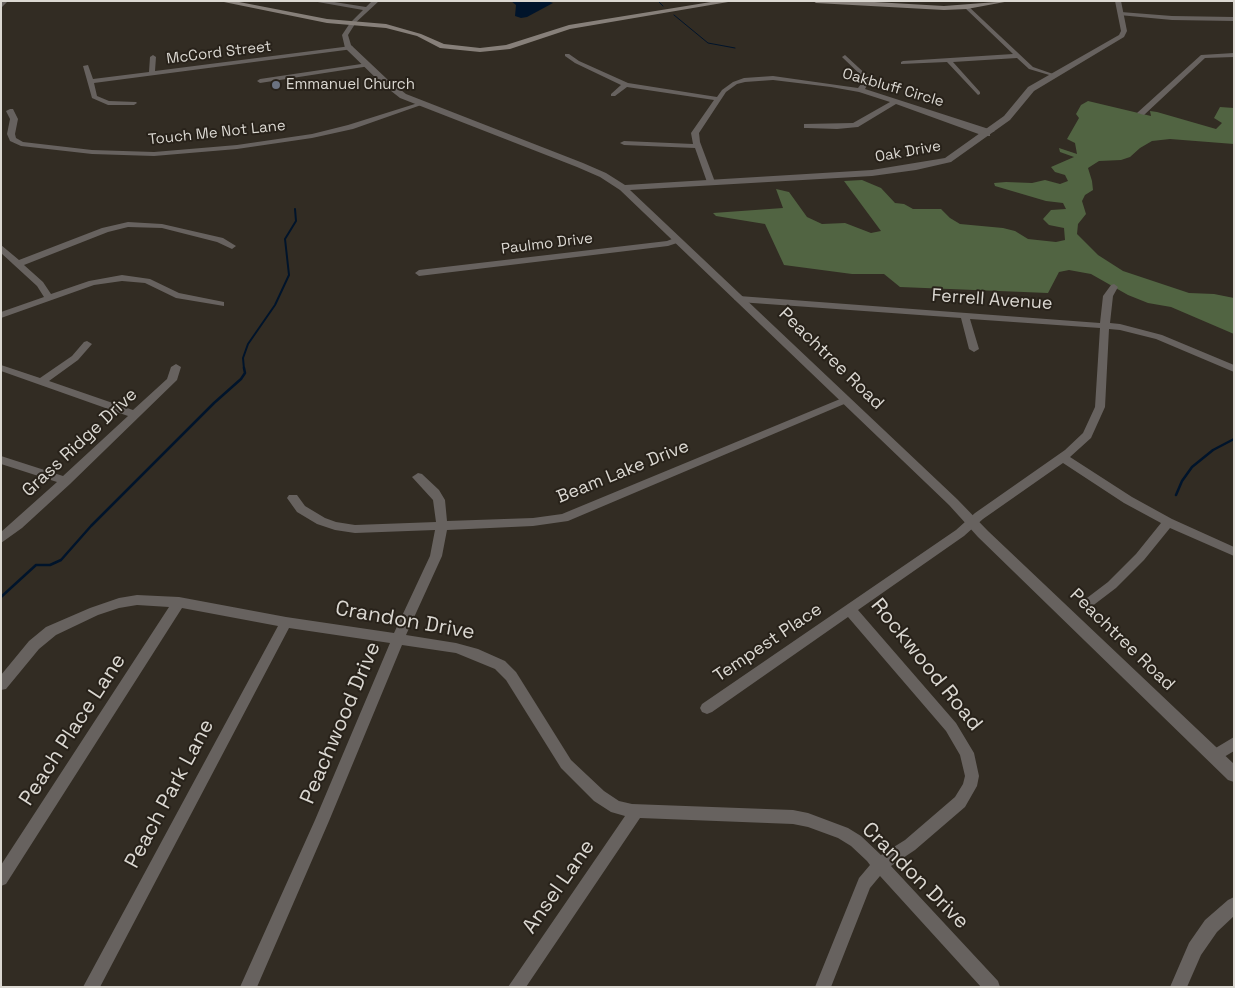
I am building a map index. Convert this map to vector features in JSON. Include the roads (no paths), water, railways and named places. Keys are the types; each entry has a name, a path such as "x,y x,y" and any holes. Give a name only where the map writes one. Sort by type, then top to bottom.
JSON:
{"main road":[{"path":"222,1 258,10 362,26 393,28 419,35 443,46 466,50 497,49 569,27 715,2 731,1"},
{"path":"816,1 916,7 967,7 1007,1"}],"street":[{"path":"1,6 5,1"},
{"path":"315,1 367,9"},
{"path":"352,48 348,46 345,35 352,24 376,1"},
{"name":"Oak Drive","path":"622,188 854,174 916,167 948,160 1007,118 1027,92 1122,36 1124,31 1118,1"},
{"path":"967,7 1034,70 1054,76"},
{"path":"1121,14 1165,18 1234,19"},
{"name":"Peachtree Road","path":"352,48 394,90 420,104 580,165 603,175 622,188 1234,775"},
{"name":"McCord Street","path":"89,82 352,48"},
{"path":"567,55 577,62 626,85 718,99"},
{"path":"1142,114 1203,56 1234,55"},
{"path":"903,63 1018,56"},
{"path":"152,74 153,57"},
{"path":"846,57 868,79 867,83 860,90"},
{"path":"948,60 978,93"},
{"path":"86,66 92,92 97,99 113,103 134,103"},
{"path":"260,81 368,66"},
{"name":"Oakbluff Circle","path":"697,146 696,130 726,88 735,83 757,78 789,79 860,90 989,132"},
{"path":"614,95 626,85"},
{"path":"807,126 837,127 855,125 895,102"},
{"name":"Touch Me Not Lane","path":"10,111 14,119 11,134 21,144 92,152 154,154 229,148 312,136 350,127 420,104"},
{"path":"624,143 697,146 711,182"},
{"path":"18,264 105,230 128,224 162,226 220,240 232,246"},
{"name":"Paulmo Drive","path":"419,273 668,243 677,240"},
{"path":"1,248 40,284 49,298"},
{"path":"1,315 102,280 131,277 147,281 176,295 221,304"},
{"name":"Rockwood Road","path":"823,987 864,883 880,864 910,844 960,802 970,786 972,776 967,753 952,728 850,610 960,533 971,522 1062,458 1086,435 1100,407 1106,305 1108,296 1114,288"},
{"name":"Ferrell Avenue","path":"739,299 1120,327 1153,335 1234,369"},
{"path":"965,317 974,349"},
{"path":"41,382 75,358 88,344"},
{"path":"1,368 136,415"},
{"name":"Grass Ridge Drive","path":"1,539 66,481 172,380 176,368"},
{"name":"Beam Lake Drive","path":"293,498 301,509 321,521 335,526 355,529 533,522 564,518 845,400"},
{"path":"1062,458 1128,500 1168,522 1234,552"},
{"path":"1,460 66,481"},
{"name":"Peachwood Drive","path":"248,987 436,556 442,525 439,500 435,493 418,477"},
{"path":"1088,604 1112,586 1140,557 1168,522"},
{"name":"Crandon Drive","path":"1,685 34,645 51,631 70,621 119,603 137,600 179,602 286,622 456,648 488,658 500,665 511,676 566,764 599,796 616,807 636,812 793,817 808,820 849,837 880,864 992,987"},
{"name":"Peach Place Lane","path":"1,879 179,602"},
{"name":"Tempest Place","path":"707,708 850,610"},
{"name":"Peach Park Lane","path":"92,987 286,622"},
{"path":"1214,756 1234,742"},
{"name":"Ansel Lane","path":"516,987 636,812"},
{"path":"1178,987 1195,949 1210,926 1234,905"}],"water":[{"path":"511,1 548,1 553,3 527,17 521,18 515,16 516,5"}],"waterway":[{"path":"658,1 663,6"},
{"path":"674,15 708,43 735,48"},
{"path":"244,369 243,358 248,344 275,305 289,275 285,239 296,221 295,209"},
{"path":"1,597 36,565 50,565 61,560 91,526 214,403 241,379 245,373 244,368"},
{"path":"1176,495 1182,481 1192,467 1213,450 1234,439"}],"place":[{"name":"Emmanuel Church","path":"276,85"}]}
